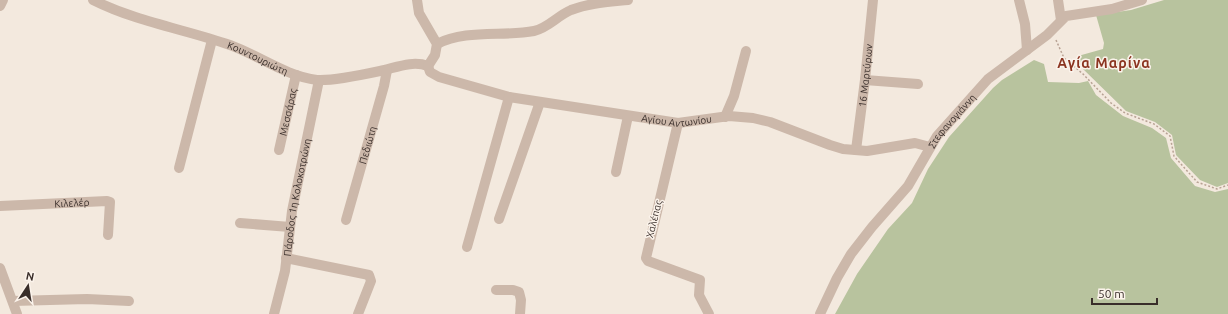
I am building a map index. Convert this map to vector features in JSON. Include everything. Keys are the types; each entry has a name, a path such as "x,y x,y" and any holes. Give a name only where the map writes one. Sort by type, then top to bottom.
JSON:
{"street":[{"path":"0,6 2,0"},
{"name":"Κουντουριώτη","path":"92,0 133,18 212,40 239,49 296,75 319,80 360,75 416,64 428,66"},
{"path":"417,0 418,14 437,44 436,55 428,66"},
{"path":"437,44 448,39 470,36 535,31 546,27 570,11 587,6 628,0"},
{"name":"16 Μαρτύρων","path":"856,150 873,0"},
{"path":"1019,0 1025,24 1027,50"},
{"path":"1058,0 1060,20 1072,14 1112,4 1142,0"},
{"name":"Στεφανογιάννη","path":"820,314 837,278 851,254 872,227 908,186 940,131 988,79 1052,31 1060,20"},
{"path":"179,168 212,40"},
{"path":"725,117 734,96 746,51"},
{"name":"Αγίου Αντωνίου","path":"428,66 430,72 439,77 509,97 678,123 744,116 765,120 830,145 856,150 867,150 915,143 930,147"},
{"name":"Πεδιώτη","path":"346,220 384,86 387,70"},
{"name":"Μεσσάρας","path":"279,150 296,75"},
{"name":"Πάροδος 1η Κολοκοτρώνη","path":"274,314 286,258 290,227 319,80"},
{"path":"865,80 918,84"},
{"path":"467,247 509,97"},
{"path":"499,219 540,102"},
{"path":"616,172 628,116"},
{"name":"Χαλέπας","path":"678,123 646,258 648,261 700,280 699,295 709,314"},
{"name":"Κιλελέρ","path":"0,206 107,201 110,202 108,235"},
{"path":"240,223 290,227"},
{"path":"286,258 369,275 371,281 358,314"},
{"path":"0,268 17,314"},
{"path":"496,290 513,290 519,292 521,300 520,314"},
{"path":"13,302 87,299 129,301"}],"path":[{"path":"1052,31 1064,58 1083,74 1112,103 1124,113 1154,124 1170,136 1174,156 1197,182 1217,189 1228,185"}],"green space":[{"path":"1164,0 1228,0 1228,183 1217,187 1200,180 1176,155 1172,135 1155,122 1126,111 1083,69 1078,56 1103,49 1104,43 1096,15 1131,10"},
{"path":"1034,60 1044,64 1048,82 1079,83 1088,81 1096,95 1123,116 1152,128 1166,138 1171,158 1195,186 1215,192 1228,189 1228,314 835,314 857,274 888,229 912,203 928,169 949,137 993,88 1002,80"}],"district":[{"name":"Αγία Μαρίνα","path":"1104,63"}]}
